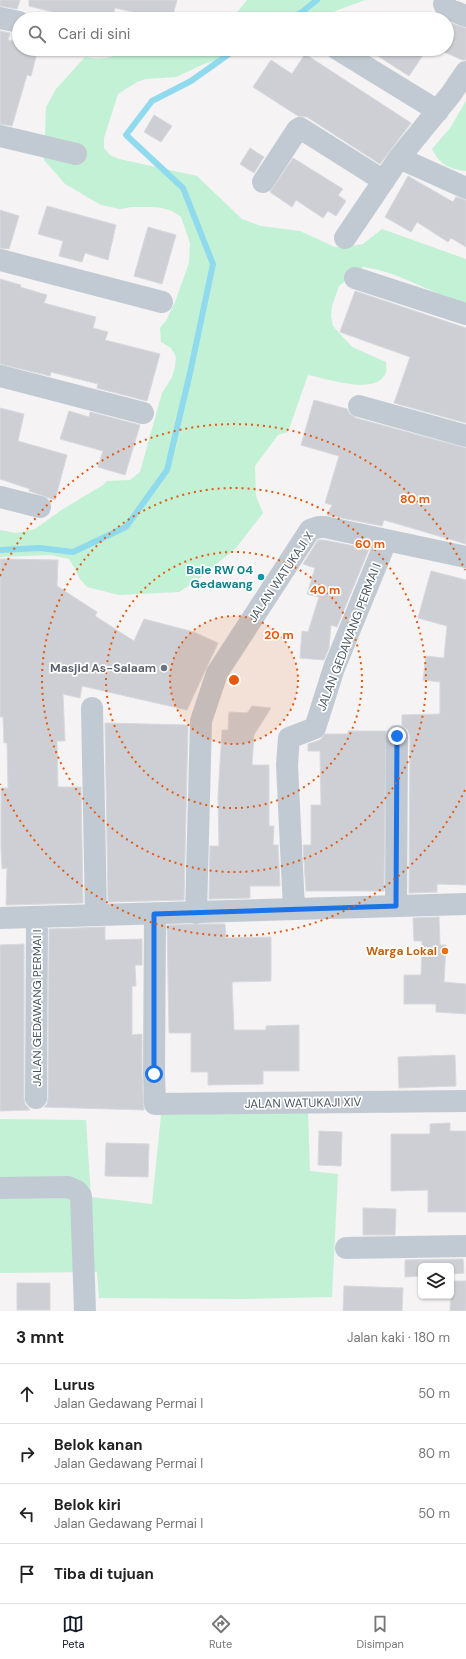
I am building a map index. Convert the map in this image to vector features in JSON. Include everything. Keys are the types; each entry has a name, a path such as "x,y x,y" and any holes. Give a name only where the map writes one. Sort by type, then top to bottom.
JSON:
{"street":[{"path":"446,0 444,4 446,8 466,16"},
{"path":"0,18 12,21"},
{"path":"348,56 438,111"},
{"path":"344,238 399,158 438,111 466,72"},
{"path":"263,182 297,130 300,128 384,181"},
{"path":"0,136 76,154"},
{"path":"399,158 466,188"},
{"path":"0,260 162,302"},
{"path":"355,278 466,314"},
{"path":"0,376 143,413"},
{"path":"359,406 466,436"},
{"path":"0,497 40,508"},
{"name":"JALAN WATUKAJI X","path":"196,913 201,721 217,674 310,530 325,527 466,557"},
{"name":"JALAN GEDAWANG PERMAI I","path":"294,909 287,765 289,738 315,728 334,668 386,541"},
{"path":"92,708 96,915"},
{"path":"396,906 397,736"},
{"name":"JALAN GEDAWANG PERMAI I","path":"0,918 466,904"},
{"name":"JALAN WATUKAJI XIV","path":"154,914 155,1104 466,1101"},
{"name":"JALAN GEDAWANG PERMAI I","path":"36,1098 37,917"},
{"path":"0,1188 68,1187 77,1191 82,1200 85,1311"},
{"path":"346,1248 466,1246"}],"green space":[{"path":"247,0 365,0 333,12 236,12"},
{"path":"230,56 204,64 176,77 146,79 137,82 118,94 104,138 104,148 110,155 119,159 197,176 242,219 261,226 300,231 335,247 363,244 382,229 466,259 466,303 442,295 384,271 363,267 339,286 332,306 331,316 333,326 352,347 386,362 386,372 381,379 373,383 362,385 338,382 308,375 288,432 278,435 255,466 256,496 263,513 236,548 196,581 179,592 119,595 87,587 80,579 69,559 51,555 0,557 0,530 16,533 35,529 107,481 130,480 140,472 162,393 172,377 175,367 176,357 171,348 161,342 160,328 166,321 175,302 189,263 190,243 181,217 172,211 162,208 131,207 120,209 101,205 65,184 44,160 46,107 56,89 85,57"},
{"path":"466,101 466,171 454,169 442,163 432,149 450,128"},
{"path":"308,1112 310,1171 338,1174 332,1297 243,1299 99,1298 97,1272 0,1273 0,1119 86,1120 91,1197 152,1204 161,1115"}],"building":[{"path":"0,0 20,0 17,9 0,6"},
{"path":"29,0 177,0 174,12 133,12 115,8 114,12 53,12 29,6"},
{"path":"454,24 466,28 466,60 453,56"},
{"path":"0,31 10,33 8,40 12,41 12,56 36,56 31,76 27,75 12,126 0,124"},
{"path":"304,56 308,56 411,123 380,164 307,117 298,116 253,87 271,60 292,74"},
{"path":"378,56 422,56 409,76"},
{"path":"154,115 172,126 161,142 144,132"},
{"path":"250,148 264,157 254,173 240,164"},
{"path":"293,158 343,189 338,195 346,201 336,216 328,211 323,218 296,200 292,207 270,192"},
{"path":"408,176 453,202 456,197 466,200 466,247 451,238 448,242 417,222 411,232 385,217"},
{"path":"47,206 116,225 108,260 85,253 82,262 59,256 63,241 38,234"},
{"path":"0,210 19,216 9,249 0,248"},
{"path":"148,227 176,235 162,284 134,276"},
{"path":"0,279 47,295 44,303 96,317 93,328 108,332 105,340 160,354 147,401 97,388 98,384 51,372 50,376 0,364"},
{"path":"355,291 466,328 466,423 394,403 410,357 340,332"},
{"path":"314,400 347,409 350,414 356,418 466,448 466,544 384,520 382,526 327,515 332,505 325,503 339,456 301,445"},
{"path":"0,408 24,414 18,441 67,455 55,500 29,491 30,489 0,479"},
{"path":"69,411 89,417 90,412 140,425 125,475 98,467 103,451 60,439"},
{"path":"318,540 369,549 337,627 331,625 329,648 324,660 300,658 302,631 308,632 319,597 307,594 315,568 303,564"},
{"path":"0,559 58,560 57,586 97,612 95,616 134,641 144,619 194,632 218,643 187,710 82,686 80,698 63,694 65,741 57,741 58,787 81,787 83,903 6,905 7,868 2,869 1,788 8,788 7,743 4,743 3,717 0,717"},
{"path":"431,571 466,580 466,885 437,884 437,892 409,893 410,736 408,730 402,725 402,715 440,714 440,682 423,680 426,656 444,658 447,626 418,618"},
{"path":"252,706 271,708 254,735 252,765 269,765 269,826 274,826 273,845 278,845 280,886 250,886 250,898 209,899 210,846 219,846 218,797 222,730 228,730 229,712 247,713"},
{"path":"105,723 188,725 184,900 108,902"},
{"path":"348,731 386,731 384,891 306,891 303,845 311,845 311,805 321,805 320,751 308,751 308,744 320,740 325,734 348,734"},
{"path":"439,917 440,945 446,945 444,982 466,984 466,1014 436,1012 436,1004 404,1004 404,975 421,975 422,941 414,941 413,918"},
{"path":"225,924 226,938 271,937 271,981 232,982 234,1030 266,1030 266,1026 299,1025 299,1071 263,1071 263,1084 208,1085 208,1072 191,1072 191,1033 169,1033 167,925"},
{"path":"105,927 105,940 142,939 142,965 135,965 136,986 132,986 132,1035 142,1034 144,1110 44,1107 47,1104 48,1098 49,929"},
{"path":"24,944 24,1098 25,1104 30,1110 0,1111 0,945"},
{"path":"455,1055 456,1086 399,1088 398,1057"},
{"path":"450,1123 450,1131 466,1131 466,1212 428,1212 428,1190 391,1191 391,1134 430,1134 430,1124"},
{"path":"319,1131 342,1132 341,1166 318,1165"},
{"path":"106,1143 149,1144 148,1177 105,1176"},
{"path":"363,1208 396,1209 395,1235 363,1235"},
{"path":"463,1259 464,1273 454,1274 454,1263 418,1263 418,1276 405,1277 405,1260"},
{"path":"454,1281 466,1281 466,1311 450,1311 450,1299 454,1299"},
{"path":"17,1283 50,1283 50,1310 17,1310"},
{"path":"344,1286 403,1288 402,1311 343,1311"}],"waterway":[{"path":"302,12 317,0"},
{"path":"0,550 40,548 73,552 126,527 167,470 190,373 213,264 183,188 126,135 152,101 191,81 226,56"}],"place":[{"name":"Bale RW 04 Gedawang","path":"261,577"},
{"name":"Masjid As-Salaam","path":"164,668"},
{"name":"Warga Lokal","path":"445,951"}],"route":[{"path":"154,1074 154,914 396,906 397,736"}]}
